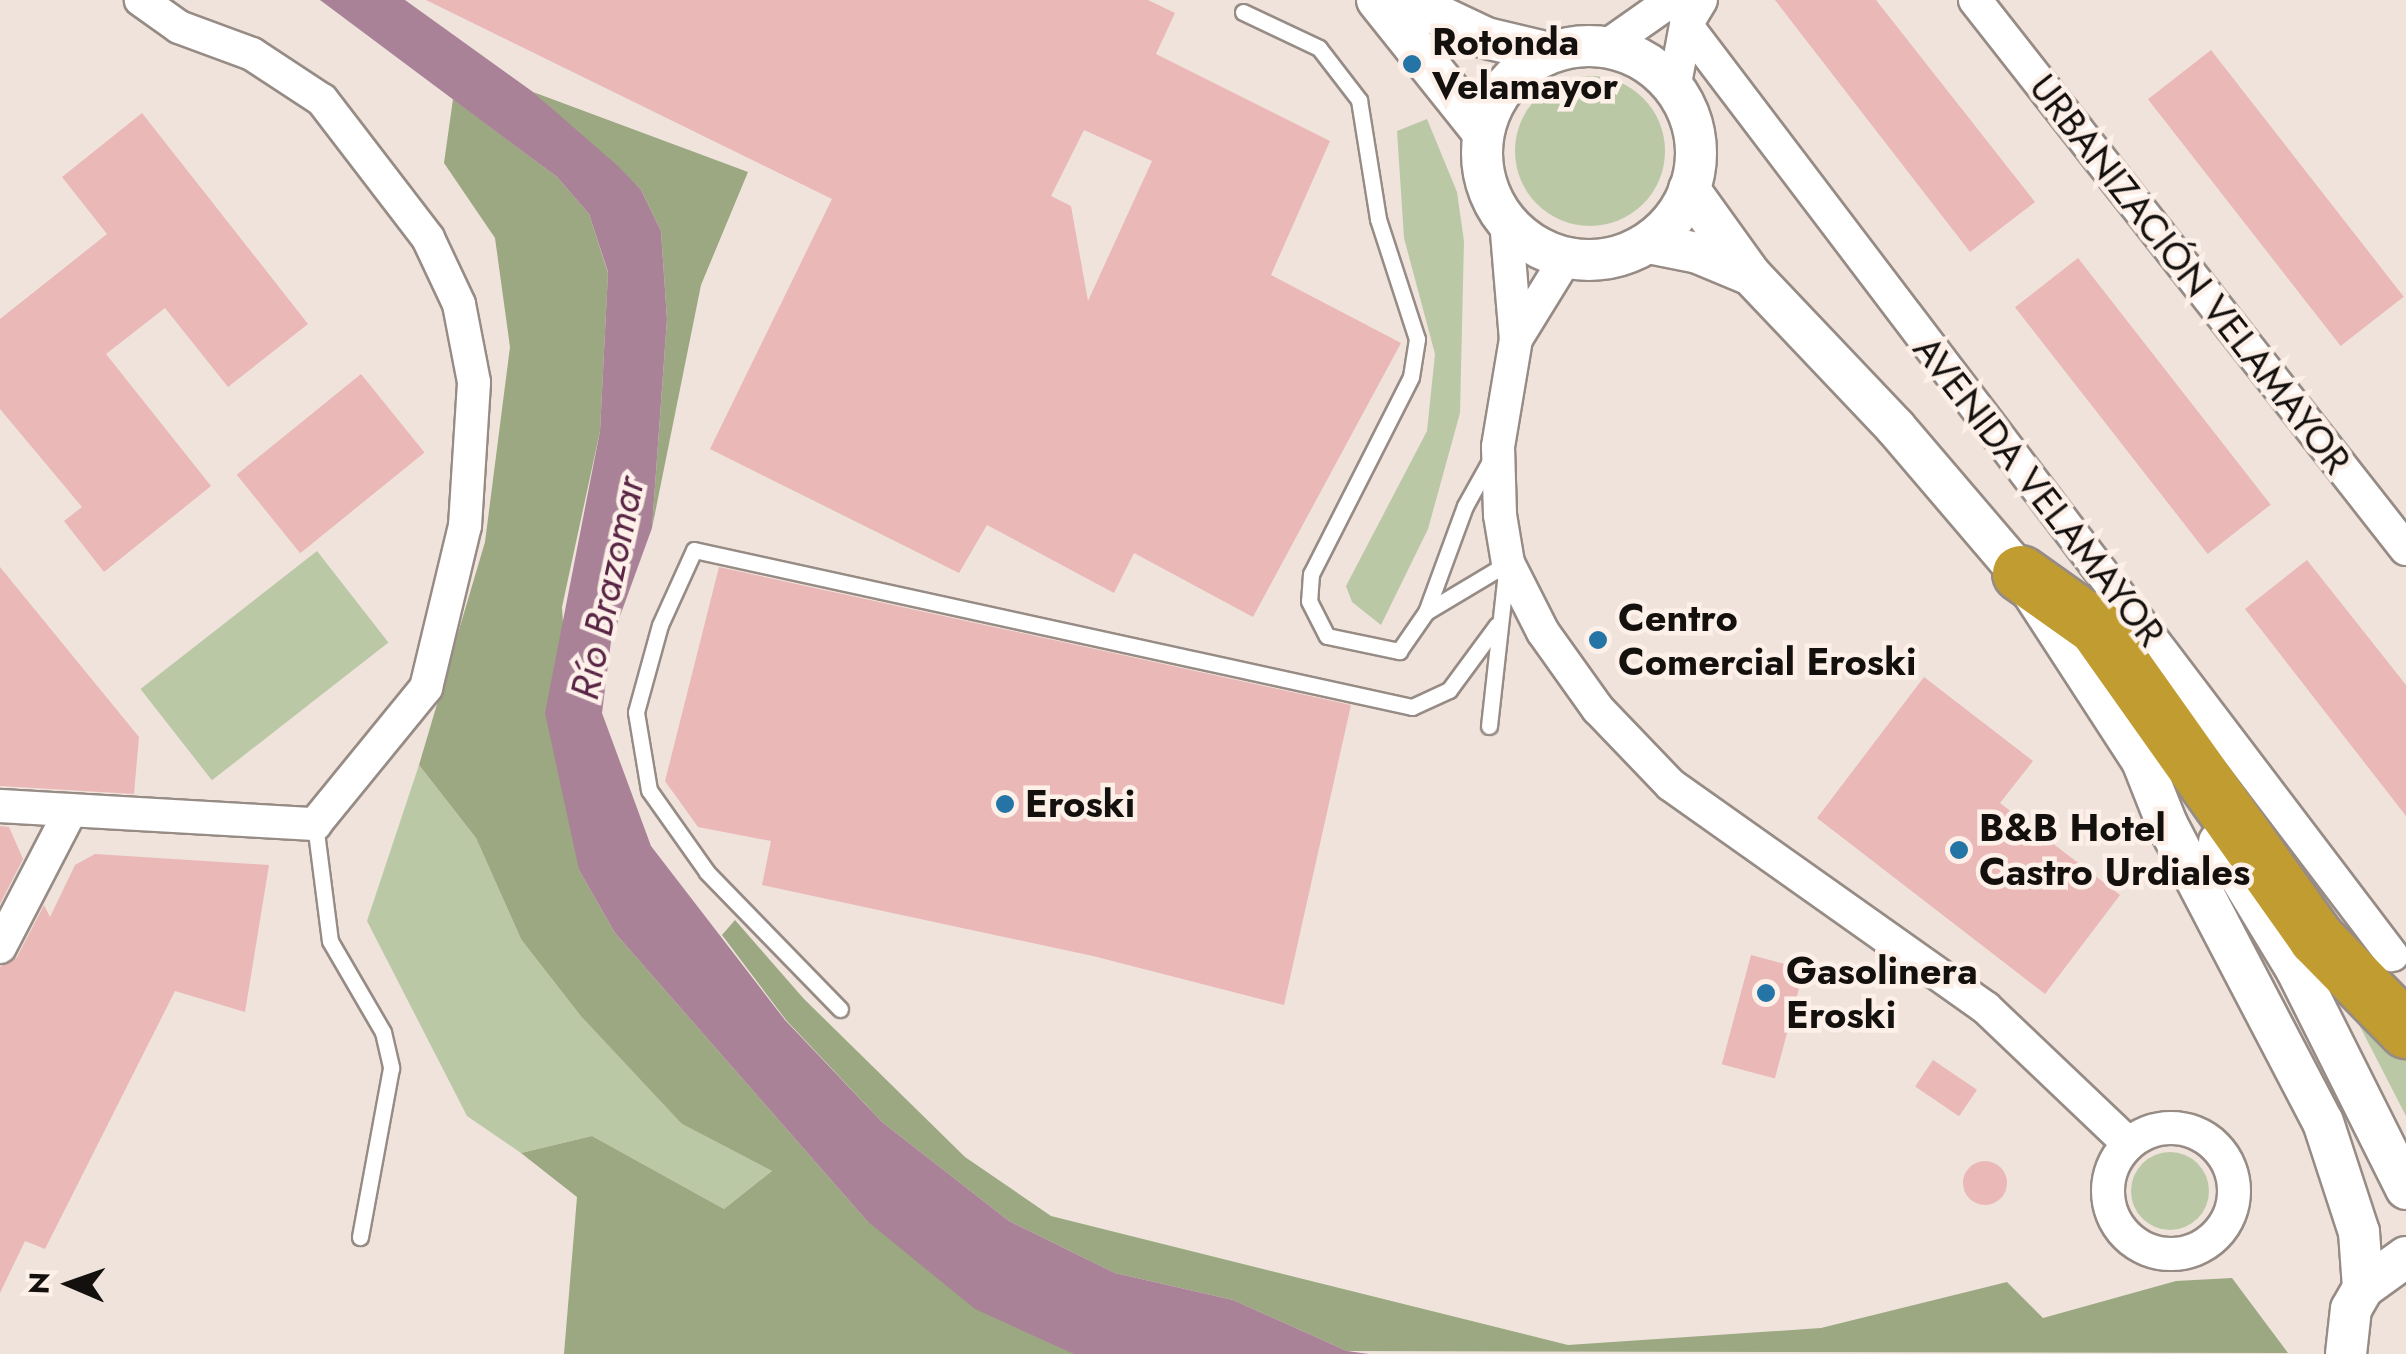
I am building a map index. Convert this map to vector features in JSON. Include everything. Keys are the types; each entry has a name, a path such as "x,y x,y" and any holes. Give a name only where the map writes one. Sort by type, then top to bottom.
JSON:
{"highway":[{"path":"2020,573 2096,627 2316,938 2406,1030"}],"street":[{"path":"0,806 315,824 426,688 465,526 474,382 458,304 428,238 322,100 252,54 179,27 142,0"},
{"path":"1377,0 1484,133"},
{"path":"1406,0 1486,38 1549,54 1606,47 1686,8"},
{"name":"URBANIZACIÓN VELAMAYOR","path":"1975,0 2406,548"},
{"path":"1674,89 1686,8"},
{"name":"AVENIDA VELAMAYOR","path":"1686,8 2392,955"},
{"path":"1549,54 1518,72 1496,100 1484,133 1485,180 1506,222 1523,238 1566,258 1608,259 1648,243 1689,189 1694,137 1674,89 1655,69 1606,47"},
{"name":"AVENIDA VELAMAYOR","path":"1689,189 1750,274 1896,428 2020,573 2142,761 2166,824 2282,1032 2324,1122 2359,1232 2363,1288"},
{"path":"1506,222 1516,338 1498,447 1508,563 1543,632 1640,757 1986,1008 2129,1144"},
{"name":"AVENIDA VELAMAYOR","path":"1648,243 1698,253 1750,274"},
{"path":"1516,338 1566,258"},
{"name":"AVENIDA VELAMAYOR","path":"2142,761 2194,800 2296,969 2406,1189"},
{"path":"0,948 71,810"},
{"path":"2346,1354 2351,1309 2363,1288 2406,1257"}],"lane":[{"path":"1244,12 1319,48 1359,100 1378,219 1416,340 1411,377 1310,574 1309,601 1327,636 1399,651 1426,612 1465,506 1498,447"},
{"path":"840,1009 707,872 649,790 636,712 660,625 694,550 1412,707 1450,690 1497,625"},
{"path":"1426,612 1508,563"},
{"path":"1489,726 1499,662 1497,625 1508,563"},
{"path":"315,824 330,941 383,1032 392,1068 360,1237"}],"green space":[{"path":"1590,76 1619,81 1643,98 1660,122 1665,151 1660,180 1643,204 1619,221 1590,226 1561,221 1537,204 1520,180 1515,151 1520,122 1537,98 1561,81"},
{"path":"533,92 748,172 701,285 652,528 667,319 661,231 641,190"},
{"path":"453,99 557,177 589,214 608,273 600,431 562,607 579,870 615,933 867,1221 1074,1354 564,1354 577,1197 521,1153 592,1136 724,1209 772,1171 682,1124 581,1016 521,939 476,838 419,765 485,542 510,347 495,238 444,163"},
{"path":"1427,119 1457,192 1464,241 1460,413 1428,529 1381,625 1352,602 1346,586 1427,431 1435,354 1404,238 1397,131"},
{"path":"317,551 388,642 212,780 140,689"},
{"path":"419,765 476,838 521,939 682,1124 772,1171 724,1209 592,1136 521,1153 467,1116 367,921"},
{"path":"735,920 804,999 965,1157 1051,1216 1568,1345 1821,1328 2007,1282 2043,1318 2176,1281 2232,1278 2288,1353 1347,1351 1233,1300 1115,1273 1009,1221 882,1122 786,1020 722,935"},
{"path":"2351,1009 2406,1060 2406,1116"},
{"path":"2170,1152 2185,1155 2197,1164 2206,1176 2206,1206 2197,1218 2185,1227 2170,1230 2155,1227 2143,1218 2134,1206 2131,1191 2134,1176 2143,1164 2155,1155"}],"water":[{"name":"Río Brazomar","path":"320,0 405,0 533,92 619,167 641,190 661,231 667,319 652,528 611,641 602,713 651,846 785,1020 882,1122 1009,1221 1115,1273 1233,1300 1347,1351 1369,1354 1074,1354 975,1309 867,1221 615,933 579,870 545,713 600,431 608,272 589,214 557,177"}],"building":[{"path":"426,0 1148,0 1175,13 1156,54 1330,141 1271,275 1401,343 1253,617 1134,553 1114,593 987,525 959,573 710,449 832,199","holes":["1084,130 1152,161 1088,301 1071,206 1051,196"]},
{"path":"1775,0 1876,0 2035,202 1970,252"},
{"path":"2211,50 2404,297 2341,346 2148,99"},
{"path":"142,113 308,324 228,387 165,308 106,354 211,486 104,572 64,521 82,507 0,409 0,319 107,234 62,177"},
{"path":"2078,258 2271,505 2208,554 2015,307"},
{"path":"361,374 425,452 300,553 237,475"},
{"path":"2307,560 2406,685 2406,816 2245,609"},
{"path":"0,567 139,737 134,794 0,786"},
{"name":"Eroski","path":"719,567 1351,705 1284,1005 1093,956 762,885 771,841 698,827 665,781"},
{"name":"B&B Hotel Castro Urdiales","path":"1924,677 2033,761 2000,803 2120,895 2045,994 1817,818"},
{"path":"0,826 9,827 23,859 0,904"},
{"path":"95,854 269,865 245,1012 175,991 45,1249 25,1241 0,1293 0,967 17,957 44,905 50,917 75,865"},
{"path":"1751,955 1804,969 1775,1078 1722,1064"},
{"path":"1933,1060 1977,1090 1959,1116 1915,1087"},
{"path":"1985,1161 2001,1167 2007,1183 2001,1199 1985,1205 1969,1199 1963,1183 1969,1167"}],"place":[{"name":"Rotonda Velamayor","path":"1412,64"},
{"name":"Centro Comercial Eroski","path":"1598,640"},
{"name":"Eroski","path":"1005,804"},
{"name":"B&B Hotel Castro Urdiales","path":"1959,850"},
{"name":"Gasolinera Eroski","path":"1766,993"}]}
